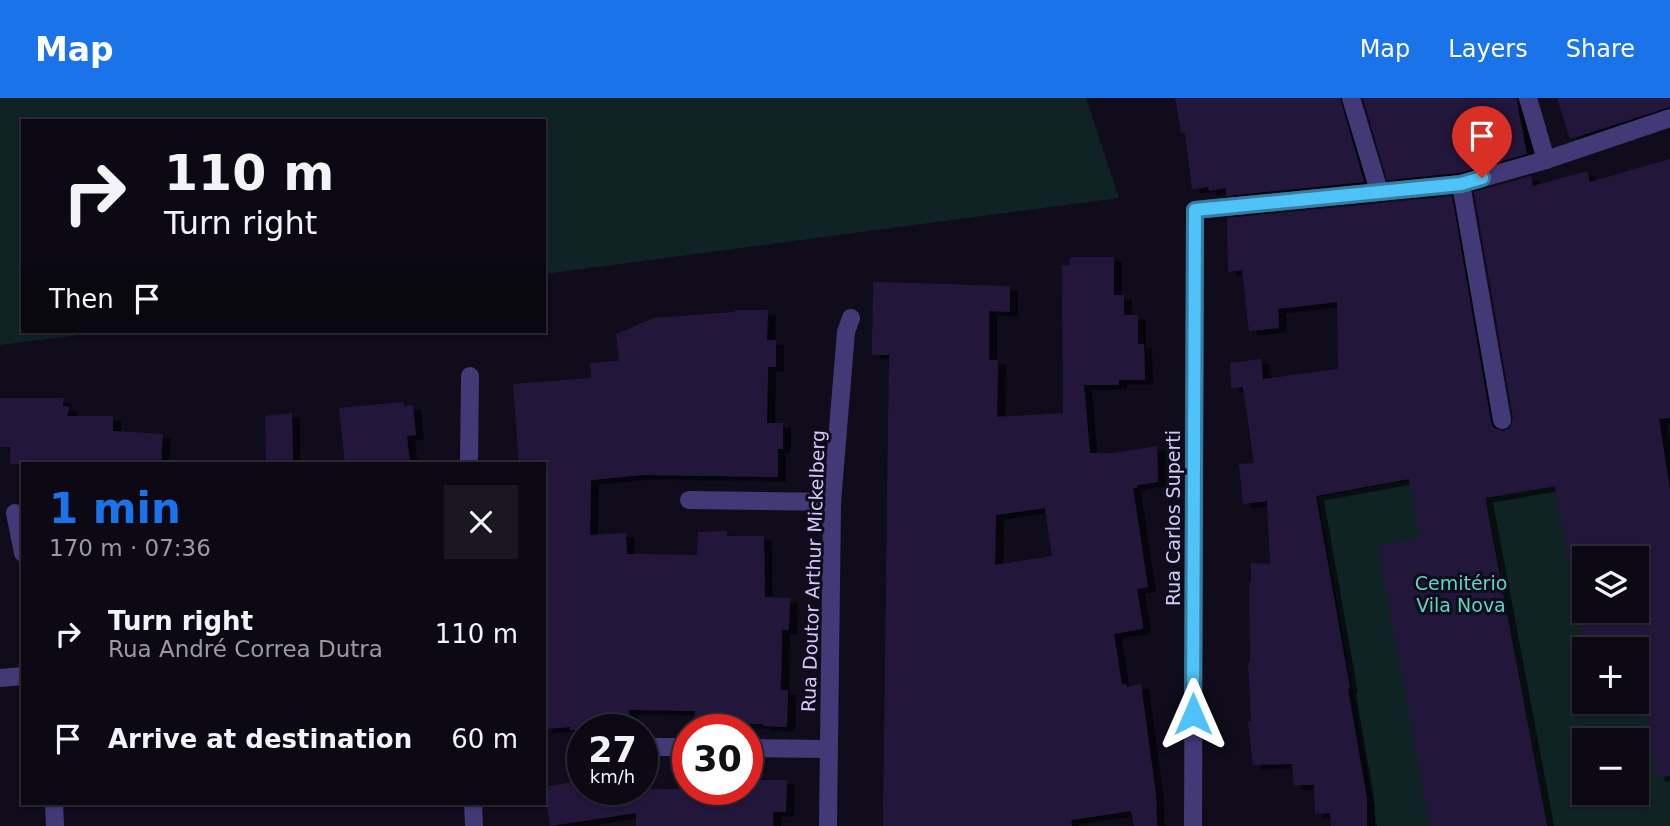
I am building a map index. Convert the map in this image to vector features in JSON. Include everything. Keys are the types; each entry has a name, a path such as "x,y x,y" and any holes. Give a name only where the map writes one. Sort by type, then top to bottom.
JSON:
{"street":[{"path":"1351,98 1379,191 1461,184 1546,160 1670,118"},
{"path":"1528,98 1546,160"},
{"path":"1461,184 1502,420"},
{"name":"Rua Carlos Superti","path":"1193,826 1195,210 1379,191"},
{"name":"Rua Doutor Arthur Mickelberg","path":"828,826 832,502 846,332 851,318"},
{"path":"468,462 470,376"},
{"path":"689,500 832,502"},
{"path":"15,513 21,543"},
{"path":"0,678 21,676"},
{"path":"763,748 828,749"},
{"path":"54,805 55,826"},
{"path":"473,805 474,826"}],"green space":[{"path":"0,98 1086,98 1119,198 546,274 546,119 21,119 21,333 95,333 0,345"},
{"name":"Cemitério Vila Nova","path":"1615,441 1634,546 1572,546 1572,623 1639,623 1642,637 1572,637 1572,714 1649,714 1649,663 1670,747 1670,826 1377,826 1318,497"}],"building":[{"path":"1175,98 1340,98 1364,182 1226,196 1226,188 1209,191 1208,187 1192,189 1185,133 1181,133"},
{"path":"1363,98 1516,98 1527,154 1459,173 1387,180"},
{"path":"1557,98 1670,98 1670,107 1570,139"},
{"path":"1670,159 1670,418 1659,419 1670,490 1670,776 1657,777 1645,714 1649,714 1649,637 1582,637 1580,623 1649,623 1649,546 1572,546 1572,558 1568,558 1555,486 1485,498 1547,826 1430,826 1378,546 1420,538 1409,479 1316,496 1367,799 1367,826 1331,826 1330,813 1315,814 1314,785 1294,785 1292,764 1253,765 1248,722 1251,722 1248,663 1249,582 1251,583 1251,563 1270,564 1267,501 1243,504 1239,464 1254,463 1243,387 1231,388 1230,363 1261,359 1263,379 1338,369 1337,302 1278,309 1279,328 1249,331 1242,270 1228,272 1227,218 1452,196 1491,422 1494,428 1503,431 1510,428 1513,418 1474,192 1531,176 1533,186 1587,171 1590,182"},
{"path":"1070,257 1114,257 1114,295 1124,295 1124,315 1138,315 1138,344 1144,344 1145,380 1119,380 1119,385 1084,385 1090,453 1114,453 1157,446 1158,482 1133,488 1148,587 1137,589 1143,626 1142,629 1114,634 1122,685 1126,684 1127,687 1141,684 1156,795 1157,826 1134,826 1131,811 1071,820 1072,826 883,826 889,355 872,355 873,282 1010,286 1010,312 989,311 989,360 998,360 997,417 1063,413 1062,265 1070,265","holes":["1045,508 1052,556 995,565 996,515"]},
{"path":"735,310 768,310 767,340 776,340 776,367 768,367 767,423 783,423 783,449 778,449 778,477 642,475 591,480 590,535 626,533 627,554 697,555 698,532 727,531 727,536 764,536 765,597 790,598 789,630 782,630 781,690 788,690 787,727 763,726 763,714 629,710 629,714 567,714 567,727 546,729 546,462 519,462 513,384 591,378 590,363 619,361 616,334 654,318"},
{"path":"0,398 64,398 63,406 70,407 67,416 113,416 113,431 163,434 161,462 10,464 10,447 0,447"},
{"path":"403,402 404,406 413,405 416,435 407,436 410,462 345,462 339,408"},
{"path":"292,413 293,462 266,462 265,416"},
{"path":"763,780 787,780 786,812 773,812 773,826 636,826 636,813 550,826 546,787 567,783 567,805 658,805 658,789 672,789 672,805 763,805"}],"route":[{"path":"1193,714 1195,210 1461,184 1482,178"}]}
